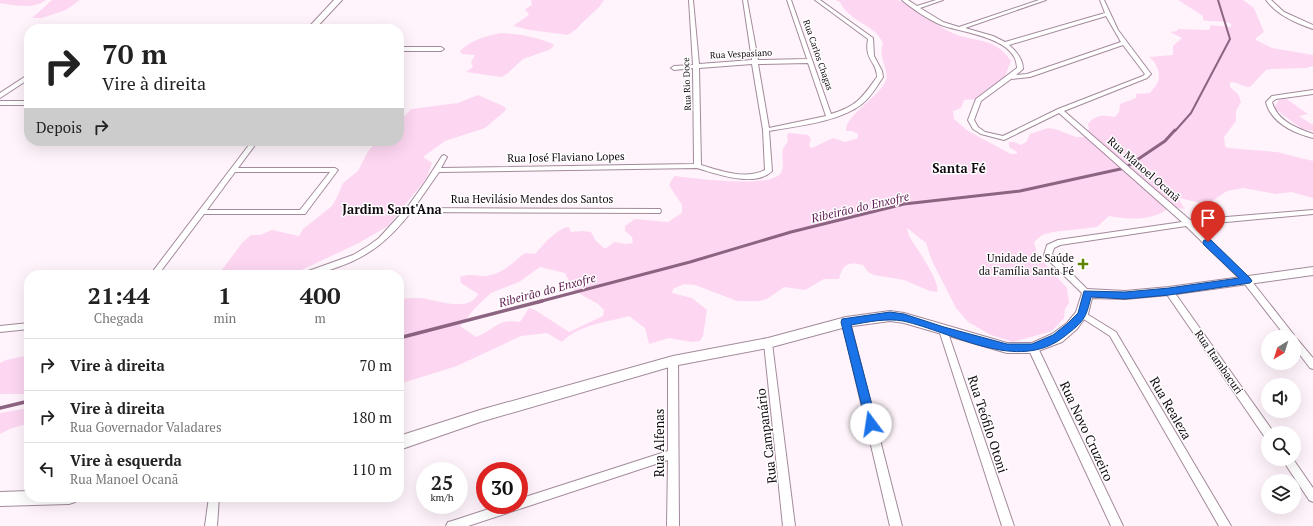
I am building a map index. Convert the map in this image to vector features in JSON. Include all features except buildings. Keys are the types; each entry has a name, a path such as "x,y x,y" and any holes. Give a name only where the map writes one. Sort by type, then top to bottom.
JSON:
{"street":[{"path":"316,24 338,0"},
{"name":"Rua Rio Doce","path":"691,0 696,66 697,166"},
{"path":"745,0 766,130 829,116 846,110 860,102 880,77 880,73 871,59 869,51 871,39 816,0"},
{"path":"904,0 940,22 986,36 1006,44 1017,57 1021,66 1020,69 978,100 971,120 975,128 983,133 1004,138 1060,110 1145,77 1148,74 1124,43 1106,14 1102,0"},
{"path":"917,7 941,0"},
{"path":"959,28 1044,0"},
{"path":"1268,0 1272,6 1313,27"},
{"name":"Rua Carlos Chagas","path":"792,1 810,61 829,116"},
{"path":"1006,44 1106,14"},
{"path":"1306,24 1313,23"},
{"path":"1010,77 1028,76 1124,43"},
{"path":"404,49 441,49"},
{"name":"Rua Vespasiano","path":"674,68 754,62 810,61"},
{"path":"0,96 24,79"},
{"path":"1313,92 1274,97 1269,102 1272,112 1279,118 1293,128 1313,136"},
{"path":"0,103 24,103"},
{"path":"826,106 846,110"},
{"name":"Rua Manoel Ocanã","path":"1060,110 1188,223 1247,281 1286,330"},
{"name":"Rua José Flaviano Lopes","path":"436,170 697,166 735,176 754,176 765,174 769,171 766,130"},
{"path":"158,270 251,146"},
{"path":"319,270 357,256 372,247 389,233 444,157"},
{"path":"202,212 302,212 335,170 234,170"},
{"name":"Rua Hevilásio Mendes dos Santos","path":"407,210 657,211"},
{"path":"1313,212 1188,223 1058,242 1050,247 1048,255 1087,293 1125,295 1169,291 1313,271"},
{"name":"Rua Itambacuri","path":"1169,291 1263,426"},
{"path":"404,441 480,416 673,361 768,342 846,322 890,316 904,318 1007,348 1033,348 1057,338 1072,326 1082,314 1087,293"},
{"name":"Rua Realeza","path":"1082,314 1113,334 1225,526"},
{"path":"846,322 896,526"},
{"path":"0,329 24,327"},
{"name":"Rua Teófilo Otoni","path":"943,330 1008,526"},
{"name":"Rua Campanário","path":"768,342 789,526"},
{"name":"Rua Novo Cruzeiro","path":"1033,348 1117,526"},
{"path":"1301,350 1313,365"},
{"name":"Rua Alfenas","path":"673,361 673,526"},
{"path":"528,502 673,454"},
{"path":"1292,466 1313,497"},
{"path":"0,499 24,498"},
{"path":"211,526 213,502"},
{"path":"452,526 490,514"}],"shaded area":[{"path":"0,0 46,0 35,5 18,6 0,3"},
{"path":"52,0 80,0 66,10 42,18 32,18"},
{"path":"531,0 604,0 578,28 568,35 530,30 513,26 529,15 525,9 532,5"},
{"path":"835,0 902,1 942,28 960,36 990,43 1006,54 1011,61 1004,79 989,89 980,99 964,100 961,108 953,111 954,119 968,131 1011,154 1017,154 1017,152 1009,147 1009,142 1014,142 1021,145 1026,142 1030,134 1048,128 1076,137 1085,137 1089,129 1088,124 1094,118 1103,116 1115,117 1119,112 1120,104 1136,98 1136,94 1150,93 1159,77 1156,64 1149,57 1173,55 1173,46 1182,38 1170,32 1177,31 1178,29 1209,30 1211,25 1231,27 1231,24 1221,21 1203,20 1203,16 1178,0 1243,0 1254,8 1264,32 1256,38 1256,40 1272,48 1313,55 1313,66 1307,68 1266,70 1250,87 1230,82 1230,87 1238,94 1241,102 1236,111 1236,121 1224,137 1225,146 1228,148 1277,152 1313,161 1313,198 1291,192 1276,194 1243,188 1227,191 1208,204 1180,198 1179,200 1185,209 1170,207 1157,215 1133,219 1109,216 1097,227 1053,232 1042,235 1034,242 1038,256 1067,288 1069,303 1065,309 1064,318 1052,331 1013,342 991,335 968,322 956,308 932,261 926,243 907,228 909,236 922,255 935,280 937,292 930,291 904,280 874,275 868,272 863,265 853,263 844,267 839,279 824,279 805,290 784,287 767,299 759,301 737,301 695,285 684,284 673,289 672,293 692,298 707,310 703,336 700,341 691,342 669,338 649,344 645,328 629,316 584,328 569,336 562,342 547,333 521,336 457,366 404,382 404,298 421,298 452,304 468,303 474,300 478,294 461,283 460,277 470,275 485,276 502,271 525,253 535,254 560,230 569,227 571,232 591,232 596,241 604,248 607,248 614,242 625,244 633,243 632,237 625,231 625,226 635,219 668,222 682,213 682,205 669,185 674,176 748,182 774,178 781,173 782,170 783,149 788,141 787,135 789,133 808,135 811,139 809,146 812,148 833,138 845,142 858,138 858,134 852,131 846,131 847,125 856,113 875,95 885,82 886,73 882,54 883,43 869,27 850,15 840,2","holes":["540,267 565,273 573,290 598,304 604,310 603,316 569,332 535,310 529,308 520,322 512,321 501,323 476,337 460,326 476,307 491,293 519,282"]},
{"path":"501,33 534,38 553,44 554,46 549,50 523,59 507,74 501,77 466,72 473,67 471,62 475,55 462,54 460,51 464,47 479,39"},
{"path":"478,95 506,108 505,111 485,128 445,141 423,157 432,163 426,179 388,226 359,243 301,270 222,270 242,243 251,235 260,235 272,230 299,236 303,229 332,206 343,183 358,171 368,151 373,146 404,146 404,117 411,109 458,103"},
{"path":"1285,98 1308,114 1299,116 1313,125 1313,131 1302,129 1274,108 1279,100"},
{"path":"24,356 24,394 0,394 0,363 6,360"},
{"path":"24,409 24,425 0,434 0,413"}],"waterway":[{"name":"Ribeirão do Enxofre","path":"1175,131 1191,113 1230,39 1218,0"},
{"name":"Ribeirão do Enxofre","path":"538,302 690,262 791,232 904,204 1020,191 1125,168 1165,141 1175,130"},
{"name":"Ribeirão do Enxofre","path":"404,337 542,301"},
{"name":"Ribeirão do Enxofre","path":"0,408 24,402"}],"place":[{"name":"Unidade de Saúde da Família Santa Fé","path":"1083,264"}],"district":[{"name":"Santa Fé","path":"959,168"},
{"name":"Jardim Sant'Ana","path":"392,209"}],"route":[{"path":"871,424 846,322 890,316 920,322 1007,348 1033,348 1057,338 1072,326 1082,314 1087,293 1125,295 1247,281 1208,242"}]}
